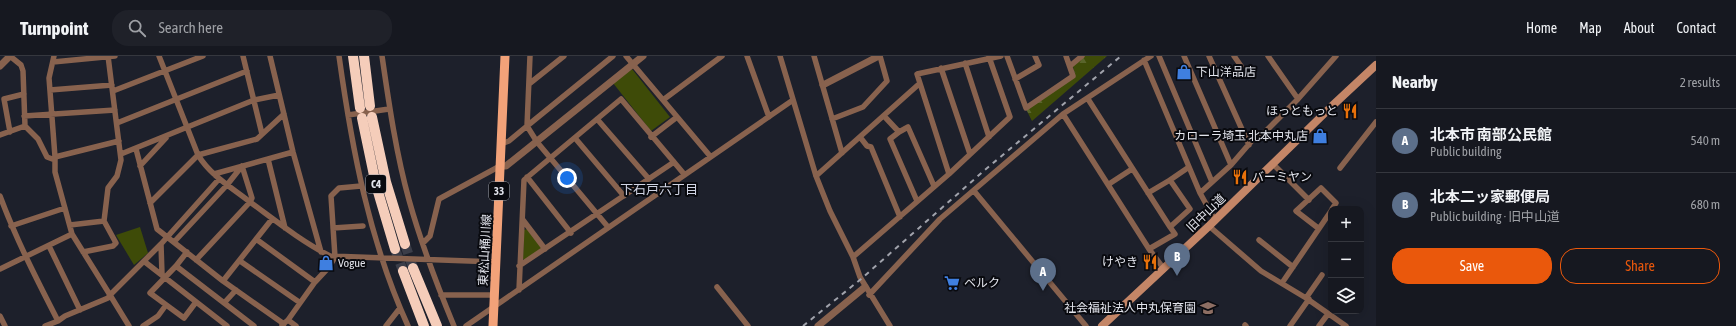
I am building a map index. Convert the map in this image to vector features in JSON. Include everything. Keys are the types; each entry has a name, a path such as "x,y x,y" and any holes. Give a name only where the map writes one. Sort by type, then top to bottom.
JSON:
{"highway":[{"path":"353,56 360,108"},
{"path":"364,56 370,106"},
{"name":"C4","path":"362,118 376,185 400,246 372,116"},
{"path":"413,268 437,326"},
{"path":"403,271 424,326"}],"main road":[{"name":"東松山桶川線","path":"493,326 505,56"},
{"name":"旧中山道","path":"1102,326 1209,226 1332,106 1376,66"}],"street":[{"path":"0,66 10,56 21,65 23,71 24,126 38,139 47,157 55,159 119,141"},
{"path":"115,56 54,59 49,78 55,172 72,234 128,326"},
{"path":"159,56 198,155 205,167 272,219 321,252 330,256 497,262"},
{"path":"50,90 112,88 164,71 202,56"},
{"path":"243,56 262,134"},
{"path":"270,56 293,152 321,252"},
{"path":"339,56 361,186 381,257 408,326"},
{"path":"382,56 389,109 409,199 441,296 454,326"},
{"path":"530,56 527,126 537,142 608,227"},
{"path":"529,84 564,56"},
{"path":"501,144 509,141 613,56"},
{"path":"626,56 710,156"},
{"path":"423,243 430,236 438,199 500,166 506,166 643,56"},
{"path":"663,100 722,56"},
{"path":"747,56 769,117"},
{"path":"780,56 816,176 830,211 853,257 860,277 869,295 890,326"},
{"path":"814,56 842,153"},
{"path":"823,85 879,56 887,81 863,107 832,119"},
{"path":"949,174 917,74 989,57 1001,56"},
{"path":"1007,56 1026,108 1073,76 1066,56"},
{"path":"1015,79 1039,65 1036,56"},
{"path":"1070,66 1082,56"},
{"path":"869,295 890,275 927,232 1063,114 1088,99 1151,56"},
{"path":"1159,56 1212,182"},
{"path":"1184,56 1231,165"},
{"path":"1209,56 1248,145"},
{"path":"1234,56 1242,66"},
{"path":"1200,193 1231,165 1256,136 1261,136 1298,99 1336,56"},
{"path":"83,252 112,246 116,243 104,221 108,188 117,176 121,154 108,57"},
{"path":"853,257 949,174 1010,116 989,57"},
{"path":"1271,57 1298,99"},
{"path":"1144,60 1200,193 1215,220"},
{"path":"965,63 989,137"},
{"path":"941,68 970,154"},
{"path":"117,123 247,71"},
{"path":"816,176 919,84"},
{"path":"10,132 4,99 24,94"},
{"path":"121,154 254,100 279,95"},
{"path":"519,290 524,180 621,99 651,137 684,174"},
{"path":"1088,99 1175,234 1149,249"},
{"path":"466,326 793,100"},
{"path":"348,115 389,109"},
{"path":"24,116 115,110"},
{"path":"150,203 198,155 257,139 284,114"},
{"path":"1063,114 1149,249 1164,268"},
{"path":"884,116 899,132"},
{"path":"651,137 677,117"},
{"path":"597,119 648,179"},
{"path":"1340,168 1376,122"},
{"path":"0,135 24,126"},
{"path":"917,201 890,139 908,127 934,186"},
{"path":"140,166 167,136"},
{"path":"860,137 867,146 871,147 900,217"},
{"path":"575,138 624,196"},
{"path":"136,148 157,229 223,281 285,323 296,326"},
{"path":"214,174 293,152"},
{"path":"268,159 285,228"},
{"path":"520,266 674,162"},
{"path":"1273,164 1309,200"},
{"path":"174,242 228,185 242,166"},
{"path":"196,260 252,198 242,166"},
{"path":"1148,193 1189,167"},
{"path":"1109,184 1132,169"},
{"path":"527,177 571,233"},
{"path":"45,326 108,298 145,262 166,236 219,179"},
{"path":"1170,180 1190,209 1170,227"},
{"path":"285,323 299,302 329,267 335,256 331,196 339,188 361,186"},
{"path":"1318,228 1296,211 1321,188 1336,203 1334,206"},
{"path":"974,190 1086,326"},
{"path":"0,196 25,257 58,321"},
{"path":"11,226 65,208"},
{"path":"1282,283 1328,215"},
{"path":"223,281 272,219"},
{"path":"523,220 545,249"},
{"path":"70,225 104,221"},
{"path":"333,228 363,226"},
{"path":"1209,226 1261,271 1308,299 1346,326"},
{"path":"0,269 72,234"},
{"path":"256,239 315,282"},
{"path":"1259,240 1293,267"},
{"path":"161,244 163,276"},
{"path":"49,246 80,310"},
{"path":"187,252 176,266 163,276 150,293 184,318 196,302"},
{"path":"240,261 299,302"},
{"path":"145,262 227,326"},
{"path":"176,266 225,302 254,326"},
{"path":"1290,326 1322,275"},
{"path":"818,326 865,286"},
{"path":"717,287 748,326"},
{"path":"225,302 236,290"},
{"path":"441,296 495,295"},
{"path":"143,326 158,316 166,305"},
{"path":"386,326 400,308"},
{"path":"1319,326 1328,314"},
{"path":"0,316 5,326"}],"green space":[{"path":"1081,56 1107,56 1032,121 1026,109 1075,74 1072,63"},
{"path":"632,69 670,117 651,131 613,83"},
{"path":"140,227 148,253 134,265 116,235"},
{"path":"527,229 541,249 525,260 523,259 524,230"}],"tunnel":[{"path":"405,244 413,268"},
{"path":"395,249 403,271"}],"railway":[{"path":"803,326 861,279 986,169 1121,56"}],"place":[{"name":"下山洋品店","path":"1184,72"},
{"name":"ほっともっと","path":"1350,111"},
{"name":"カローラ埼玉 北本中丸店","path":"1320,136"},
{"name":"バーミヤン","path":"1240,177"},
{"name":"けやき","path":"1150,262"},
{"name":"Vogue","path":"326,263"},
{"name":"北本二ッ家郵便局","path":"1177,276"},
{"name":"ベルク","path":"952,283"},
{"name":"北本市 南部公民館","path":"1043,291"},
{"name":"社会福祉法人中丸保育園","path":"1208,308"}],"district":[{"name":"下石戸六丁目","path":"659,189"}]}
